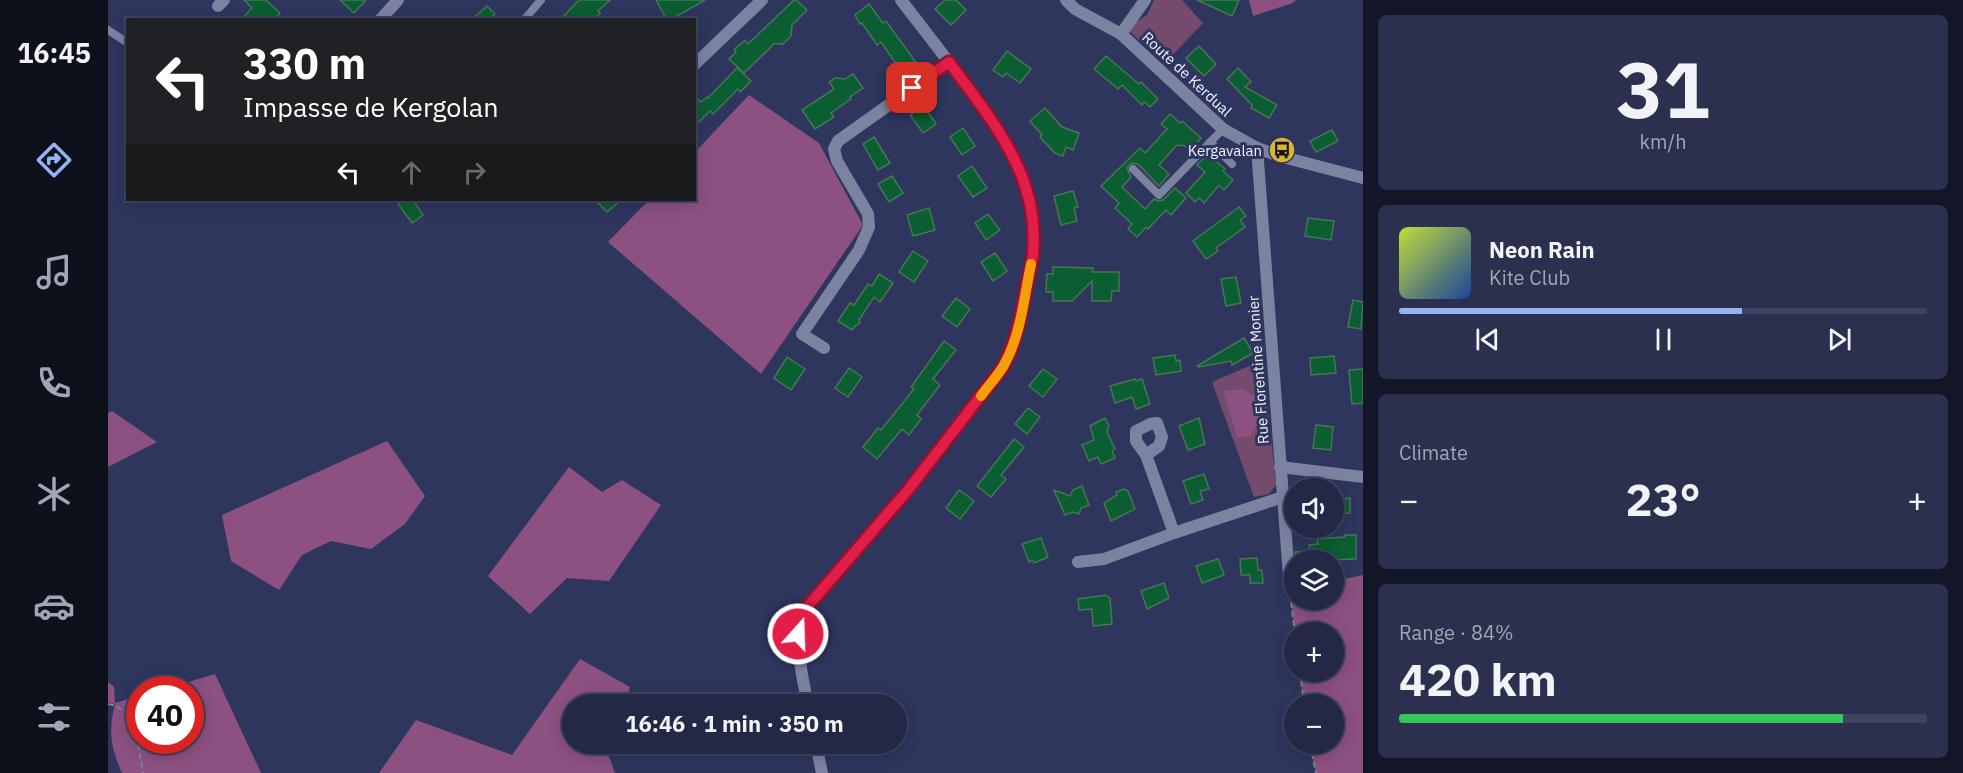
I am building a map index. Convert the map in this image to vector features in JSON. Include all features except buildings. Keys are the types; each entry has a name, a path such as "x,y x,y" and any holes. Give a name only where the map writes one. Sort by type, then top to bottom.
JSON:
{"street":[{"path":"382,18 398,0"},
{"path":"696,63 762,0"},
{"path":"806,694 799,658 798,634 802,613 908,490 1003,367 1019,325 1033,253 1033,218 1017,161 1002,135 901,0"},
{"name":"Route de Kerdual","path":"1066,0 1075,9 1121,34 1223,129 1257,148 1279,156 1363,178"},
{"path":"1121,34 1145,0"},
{"path":"824,348 802,334 859,249 869,227 868,214 837,161 834,149 838,141 949,62"},
{"name":"Rue Florentine Monier","path":"1257,148 1287,550"},
{"path":"1146,454 1174,533"},
{"path":"1280,467 1363,477"},
{"path":"1078,562 1104,559 1283,497"},
{"path":"818,754 822,773"}],"lane":[{"path":"526,18 541,0"},
{"path":"108,30 126,42"},
{"path":"1133,169 1160,195 1223,129"},
{"path":"1210,142 1232,164"}],"path":[{"path":"108,704 119,706 127,714 135,732 142,773"},
{"path":"1312,754 1316,773"}],"shaded area":[{"path":"1154,0 1182,0 1203,23 1165,63 1129,31 1135,23 1147,15"},
{"path":"1249,0 1296,0 1253,16"},
{"path":"749,95 819,143 863,225 761,374 608,242 648,201 696,201 696,151"},
{"path":"1263,360 1276,485 1269,494 1254,497 1212,382"},
{"path":"1243,389 1260,400 1259,421 1250,437 1237,437 1223,391"},
{"path":"112,411 157,442 108,467 108,413"},
{"path":"387,441 425,496 405,524 371,549 331,541 302,555 279,590 231,561 222,515"},
{"path":"569,467 602,492 622,480 661,505 609,581 567,578 530,614 488,576"},
{"path":"1363,575 1363,773 1316,773 1312,754 1344,754 1344,694 1303,694 1301,682 1344,682 1344,622 1294,622 1292,610 1344,610 1344,579"},
{"path":"580,659 630,687 628,694 562,694 562,754 608,754 615,773 379,773 416,720 512,755"},
{"path":"215,674 261,773 122,773 112,739 115,704 108,702 108,682 114,687 115,703 126,700 126,754 204,754 204,677"}],"slow traffic":[{"path":"981,396 1003,367 1012,348 1031,264"}],"place":[{"name":"Kergavalan","path":"1282,150"}],"route":[{"path":"798,634 802,613 908,490 1003,367 1019,325 1033,253 1033,218 1017,161 1002,135 949,62 912,88"}]}
